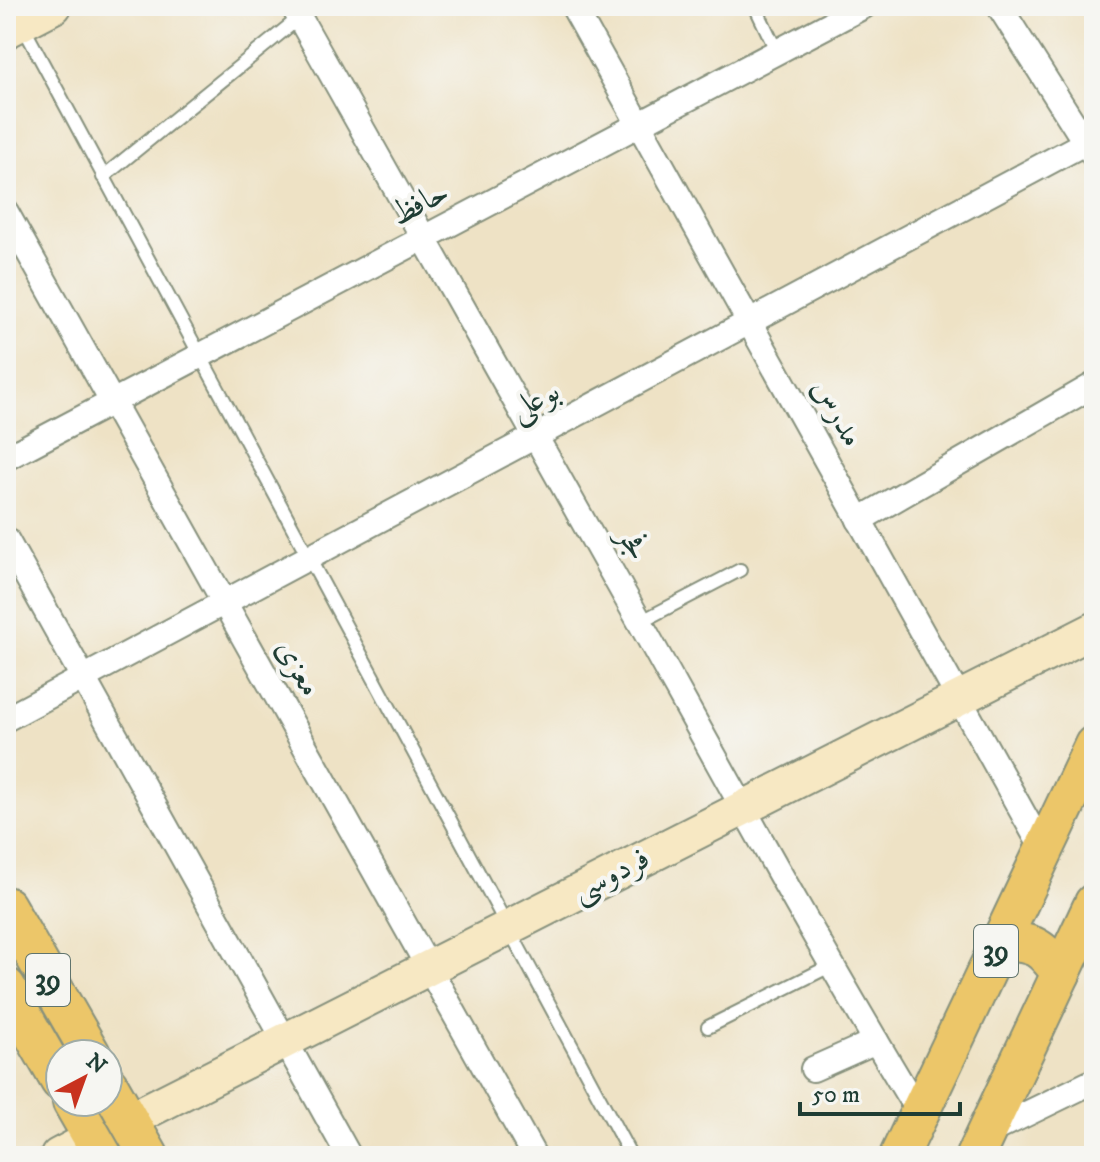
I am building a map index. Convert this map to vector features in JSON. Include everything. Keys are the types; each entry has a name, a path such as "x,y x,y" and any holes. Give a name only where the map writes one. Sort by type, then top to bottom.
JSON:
{"main road":[{"path":"13,20 54,6"},
{"name":"فردوسی","path":"129,1120 1094,630"},
{"name":"39","path":"899,1156 1094,745"},
{"name":"39","path":"6,906 82,1038"},
{"name":"39","path":"980,1145 1061,973 1091,920"},
{"path":"1001,941 1028,943 1045,952 1061,973"},
{"name":"39","path":"6,987 44,1053"},
{"path":"124,1111 149,1156"},
{"path":"81,1118 98,1147"},
{"path":"58,1156 98,1147 129,1120"}],"street":[{"name":"مدرس","path":"573,6 1044,851"},
{"name":"حافظ","path":"6,458 864,6"},
{"path":"999,6 1091,146"},
{"name":"فجر","path":"296,12 743,808 919,1113"},
{"name":"بوعلی","path":"6,719 751,322 1091,146"},
{"name":"معزی","path":"6,212 534,1156"},
{"path":"859,520 1094,385"},
{"path":"6,539 349,1156"},
{"path":"813,1069 876,1041"},
{"path":"980,1145 1094,1081"}],"lane":[{"path":"755,6 777,52"},
{"path":"103,177 296,12"},
{"path":"13,20 201,355 631,1156"},
{"path":"640,622 740,570"},
{"path":"708,1027 832,965"}]}
